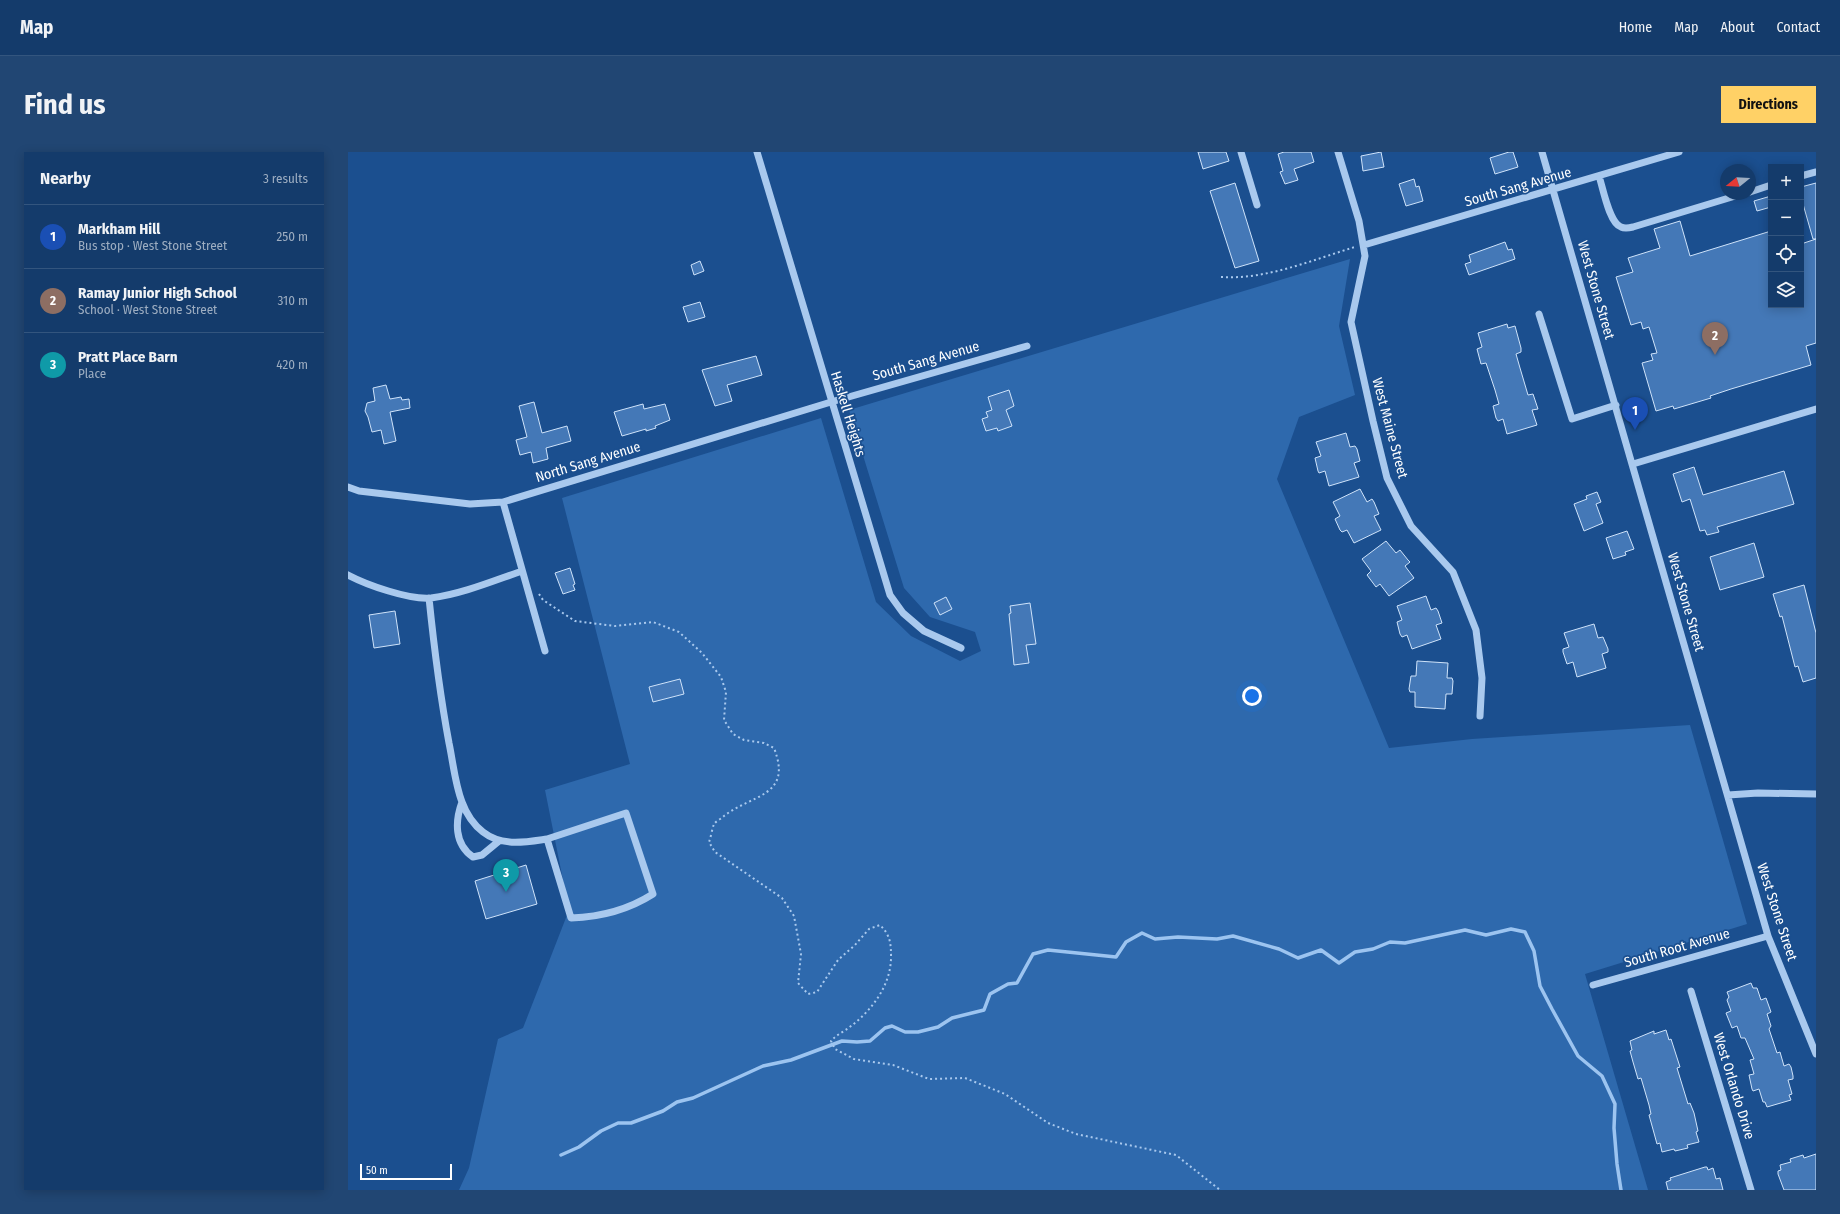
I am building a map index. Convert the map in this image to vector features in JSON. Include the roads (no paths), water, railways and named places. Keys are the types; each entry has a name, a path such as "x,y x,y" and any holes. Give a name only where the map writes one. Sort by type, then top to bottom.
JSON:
{"street":[{"name":"Haskell Heights","path":"757,152 890,595 903,613 924,631 961,648"},
{"path":"1241,152 1257,205"},
{"name":"West Maine Street","path":"1338,152 1357,214 1364,245 1365,256 1352,322 1387,478 1411,526 1453,572 1476,630 1482,678 1480,716"},
{"name":"West Stone Street","path":"1542,152 1554,189 1768,936 1816,1054"},
{"name":"South Sang Avenue","path":"1364,245 1679,152"},
{"path":"1804,175 1816,172"},
{"path":"1599,176 1612,218 1617,225 1622,228 1633,227 1722,200"},
{"path":"1756,190 1768,186"},
{"path":"1539,314 1572,419 1616,405"},
{"name":"South Sang Avenue","path":"831,402 1027,346"},
{"name":"North Sang Avenue","path":"348,487 359,491 470,504 503,502 831,402"},
{"path":"1633,464 1816,409"},
{"path":"503,502 545,651"},
{"path":"348,575 377,588 429,598 453,593 522,571"},
{"path":"429,598 436,670 455,774 462,802 471,819 483,832 499,841 513,843 548,839 626,813 653,894 643,900 614,912 571,918 548,839"},
{"path":"1728,795 1758,793 1816,794"},
{"path":"462,802 457,816 458,834 464,851 473,857 482,854 499,841"},
{"name":"South Root Avenue","path":"1593,985 1768,936"},
{"name":"West Orlando Drive","path":"1691,990 1751,1190"}],"waterway":[{"path":"561,1155 579,1147 601,1131 618,1123 631,1123 663,1111 677,1102 693,1098 763,1066 791,1060 842,1041 870,1041 885,1028 892,1026 905,1032 918,1032 938,1027 952,1018 984,1010 990,994 1008,984 1017,983 1033,954 1048,950 1116,957 1126,942 1142,933 1155,939 1178,937 1217,939 1233,936 1279,949 1298,958 1321,950 1339,963 1355,952 1373,949 1390,942 1405,943 1465,930 1486,935 1511,929 1525,932 1534,951 1540,986 1552,1009 1578,1056 1602,1076 1615,1104 1614,1128 1621,1190"}],"place":[{"name":"Ramay Junior High School","path":"1715,355"},
{"name":"Markham Hill","path":"1635,430"},
{"name":"Pratt Place Barn","path":"506,892"}]}
